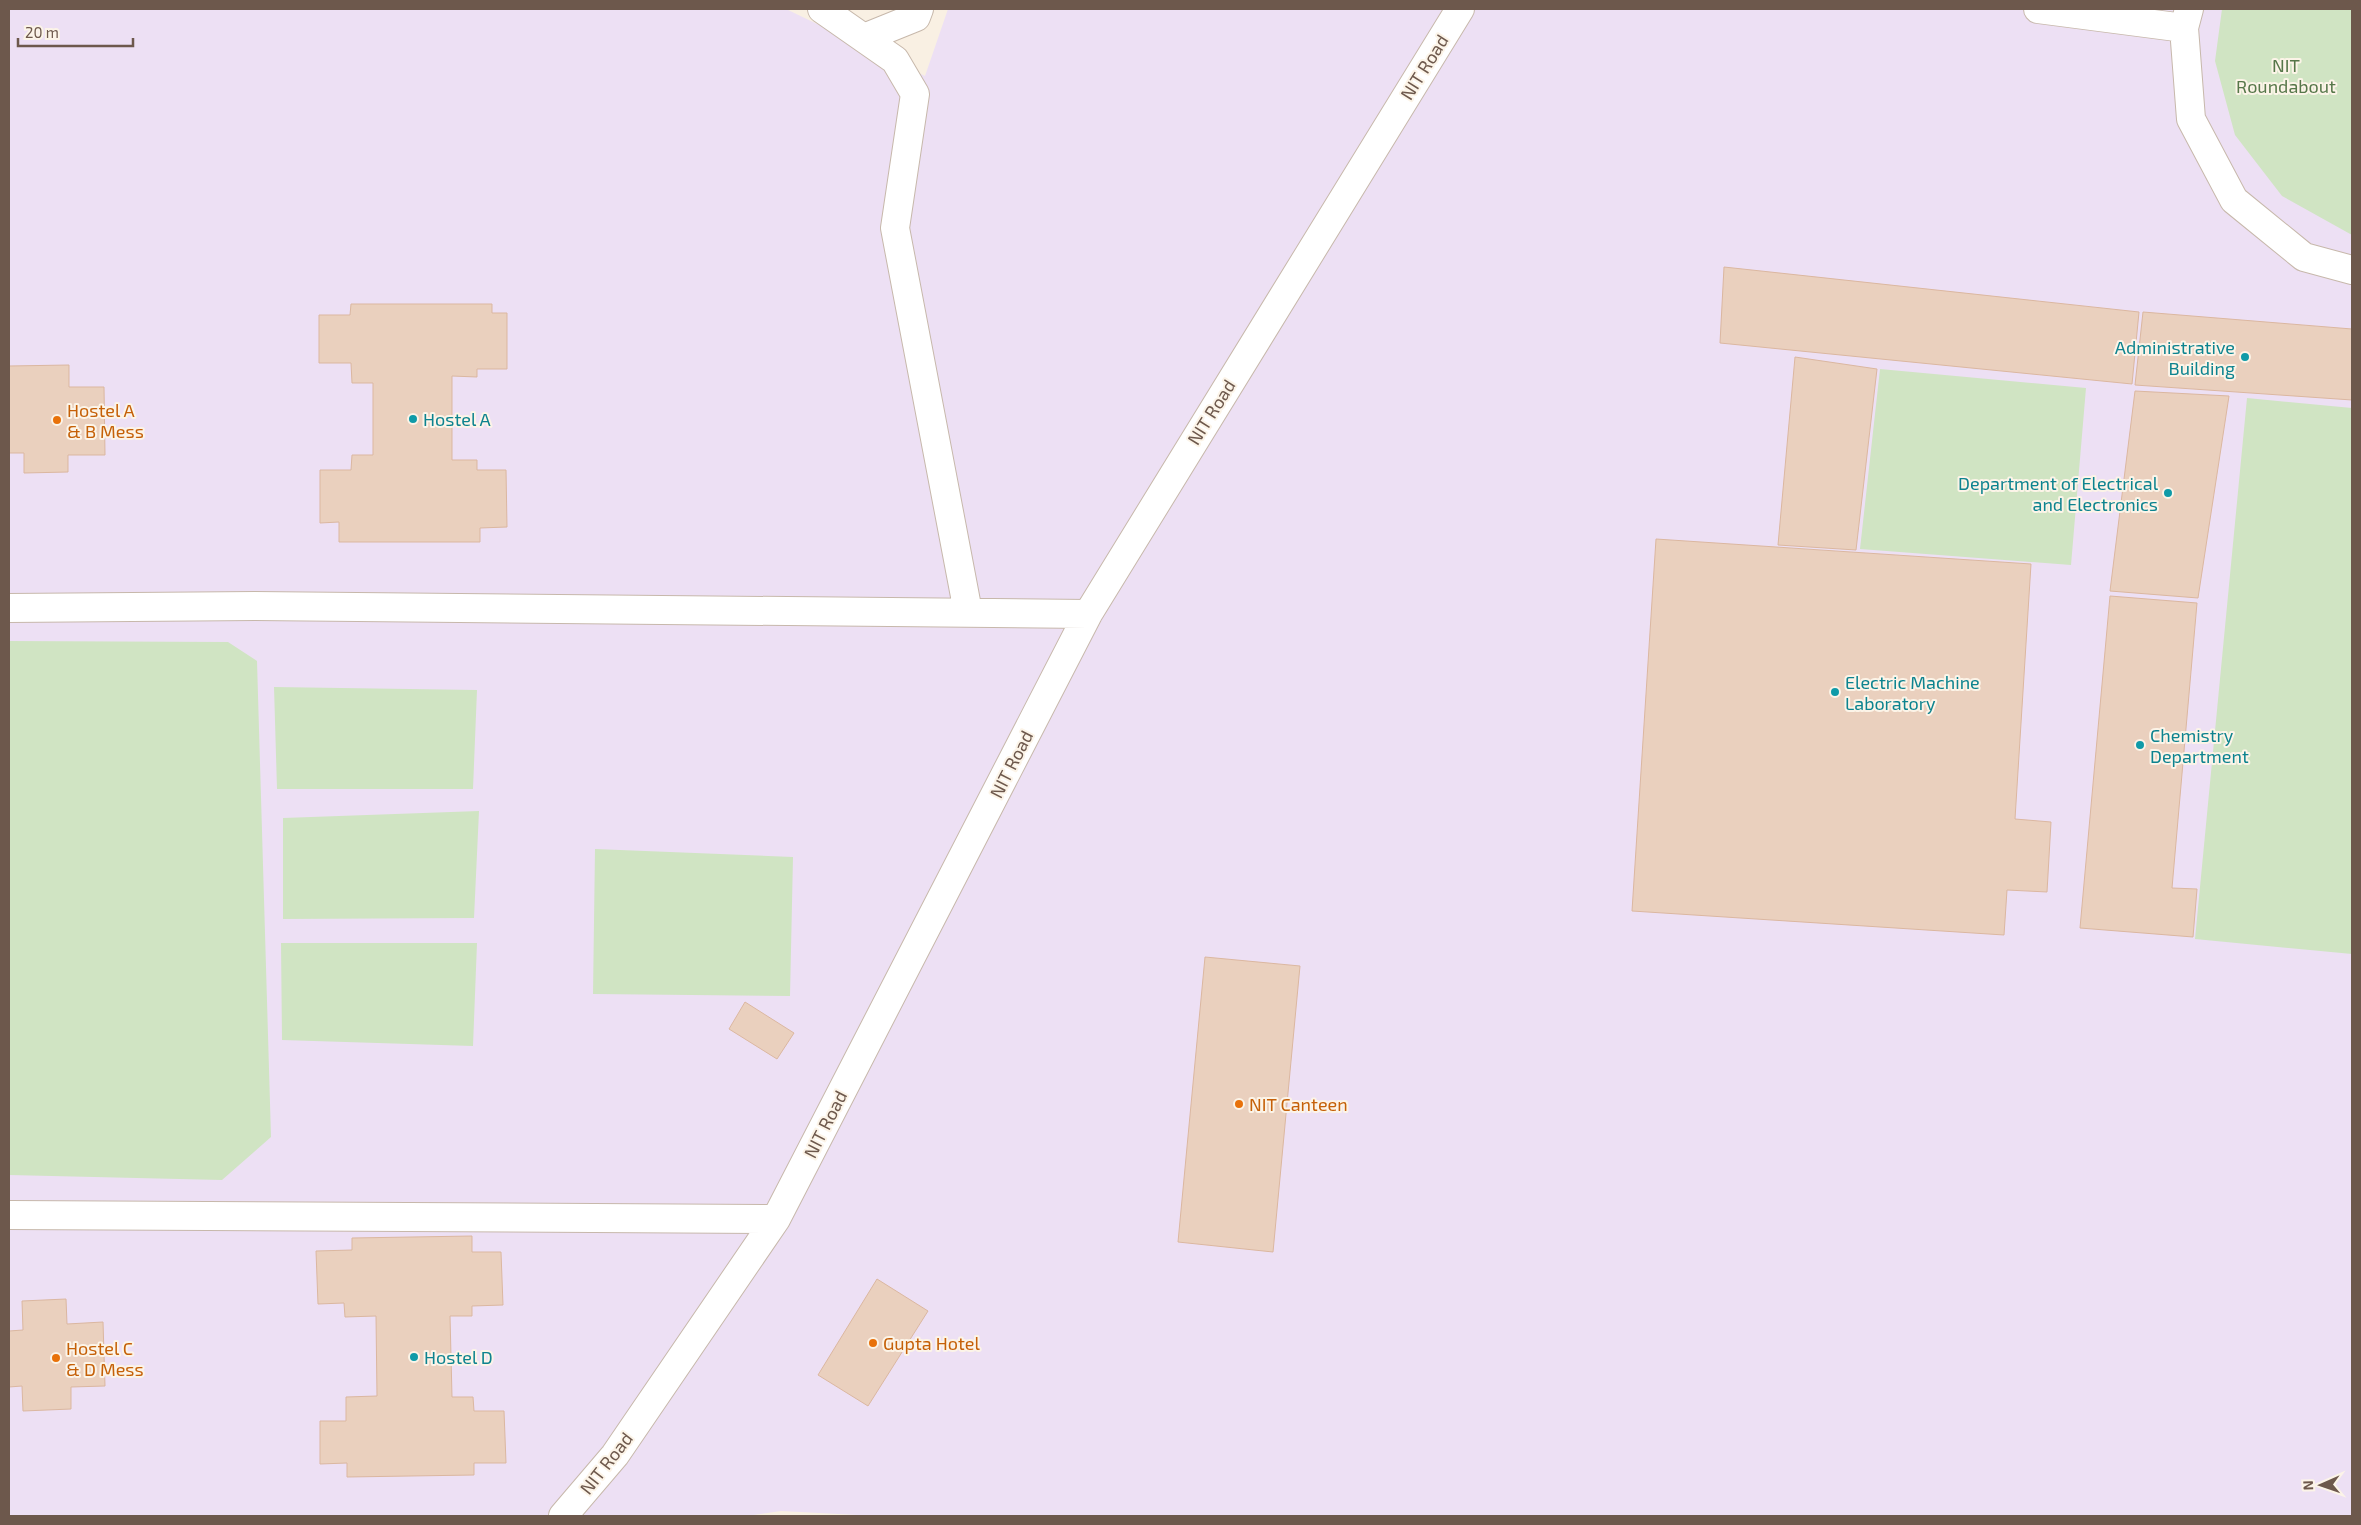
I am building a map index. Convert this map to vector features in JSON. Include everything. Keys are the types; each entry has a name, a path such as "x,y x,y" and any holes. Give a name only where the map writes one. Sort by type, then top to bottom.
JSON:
{"street":[{"path":"822,9 895,60 915,94 895,228 968,612"},
{"path":"864,38 916,17 919,9"},
{"name":"NIT Road","path":"563,1516 615,1455 776,1219 1088,614 1460,9"},
{"path":"2038,9 2186,19 2191,120 2234,200 2304,257 2352,270"},
{"path":"9,608 255,606 1088,614"},
{"path":"9,1215 776,1219"}],"shaded area":[{"path":"9,9 786,9 925,76 948,9 2352,9 2352,1516 876,1516 781,1511 747,1516 9,1516"}],"green space":[{"name":"NIT Roundabout","path":"2222,9 2352,9 2352,235 2282,196 2235,135 2215,61"},
{"path":"1880,369 2086,388 2071,565 1860,549"},
{"path":"2247,398 2352,408 2352,954 2195,939"},
{"path":"9,641 228,642 257,661 271,1137 222,1180 9,1175"},
{"path":"274,687 477,690 473,789 277,789"},
{"path":"479,811 474,918 283,919 283,818"},
{"path":"595,849 793,857 790,996 593,994"},
{"path":"281,943 477,943 473,1046 282,1040"}],"building":[{"path":"1724,267 2139,312 2132,384 1720,343"},
{"name":"Hostel A","path":"351,304 492,304 492,313 507,313 507,369 477,369 477,377 452,376 452,460 477,460 477,470 506,470 507,527 480,528 480,542 339,542 339,522 320,523 320,470 351,470 352,455 373,455 373,383 352,383 351,363 319,363 319,315 350,315"},
{"name":"Administrative Building","path":"2143,312 2352,329 2352,400 2135,385"},
{"path":"1795,357 1877,369 1856,550 1778,545"},
{"name":"Hostel A & B Mess","path":"69,365 69,387 104,387 105,455 68,455 68,472 24,473 24,453 9,453 9,366"},
{"name":"Department of Electrical and Electronics","path":"2135,391 2229,396 2198,598 2110,591"},
{"name":"Electric Machine Laboratory","path":"1656,539 2031,564 2015,819 2051,822 2047,892 2007,890 2004,935 1632,911"},
{"name":"Chemistry Department","path":"2110,596 2197,603 2172,888 2197,889 2193,937 2080,928"},
{"name":"NIT Canteen","path":"1205,957 1300,966 1273,1252 1178,1242"},
{"path":"745,1002 794,1033 777,1059 729,1029"},
{"name":"Hostel D","path":"472,1236 472,1252 501,1252 503,1305 472,1306 472,1316 450,1316 452,1397 473,1397 474,1411 504,1411 506,1463 474,1463 474,1475 347,1477 347,1463 320,1464 320,1421 346,1421 346,1397 377,1396 376,1316 345,1317 344,1303 318,1304 316,1251 352,1250 352,1238"},
{"name":"Gupta Hotel","path":"877,1279 928,1311 868,1406 818,1375"},
{"name":"Hostel C & D Mess","path":"66,1299 67,1324 103,1322 105,1386 71,1387 71,1409 23,1411 22,1386 9,1387 9,1331 23,1330 22,1301"}],"place":[{"name":"Administrative Building","path":"2245,357"},
{"name":"Hostel A","path":"413,419"},
{"name":"Hostel A & B Mess","path":"57,420"},
{"name":"Department of Electrical and Electronics","path":"2168,493"},
{"name":"Electric Machine Laboratory","path":"1835,692"},
{"name":"Chemistry Department","path":"2140,745"},
{"name":"NIT Canteen","path":"1239,1104"},
{"name":"Gupta Hotel","path":"873,1343"},
{"name":"Hostel D","path":"414,1357"},
{"name":"Hostel C & D Mess","path":"56,1358"}]}
